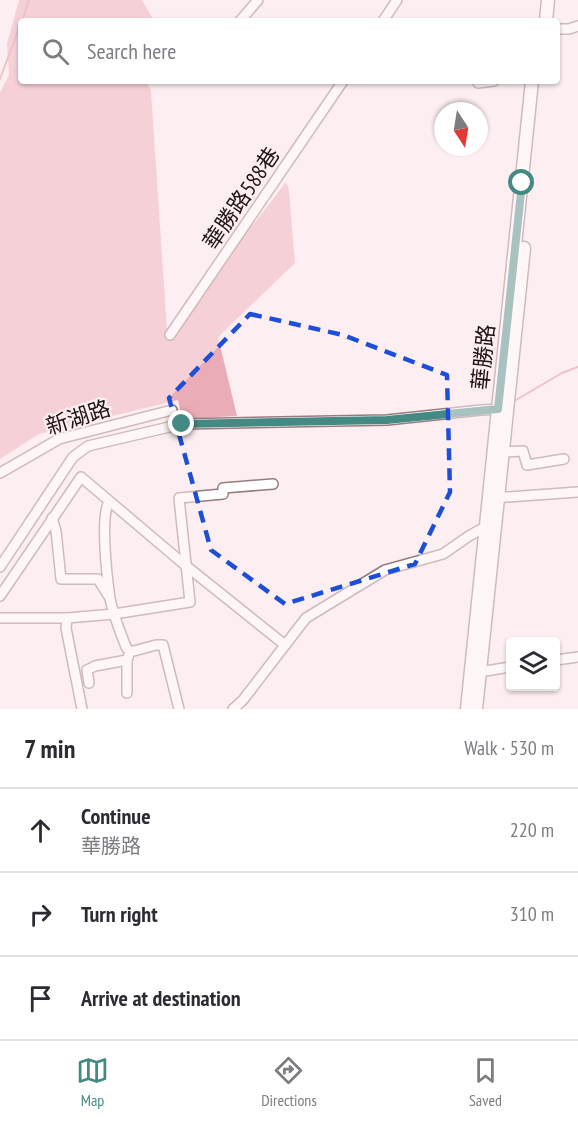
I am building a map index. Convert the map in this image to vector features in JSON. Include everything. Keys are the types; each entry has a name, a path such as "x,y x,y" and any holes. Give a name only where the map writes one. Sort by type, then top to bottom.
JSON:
{"main road":[{"path":"538,18 540,0"},
{"path":"546,18 548,0"},
{"name":"華勝路","path":"526,183 532,84"},
{"name":"華勝路","path":"467,709 475,671 526,183 540,84"},
{"name":"華勝路","path":"494,498 503,452 503,409"},
{"name":"華勝路","path":"475,671 476,709"}],"street":[{"path":"243,18 258,0"},
{"path":"385,18 397,0"},
{"path":"560,29 578,26"},
{"name":"華勝路588巷","path":"170,335 341,84"},
{"path":"0,567 73,457 88,446 182,424 387,420 503,409"},
{"name":"新湖路","path":"0,473 59,439 172,410"},
{"path":"503,452 524,451 527,465 564,459"},
{"path":"0,596 81,477 185,565 285,645"},
{"path":"0,618 67,618 114,614 190,602 179,498 223,494 223,488 273,484"},
{"path":"494,498 578,492"},
{"path":"109,501 106,508 105,549 110,598 129,656 127,693"},
{"path":"52,518 56,531 61,579 98,579 110,598"},
{"path":"233,709 243,700 306,618 385,570 443,554 490,527"},
{"path":"67,618 66,628 82,709"},
{"path":"89,683 87,670 156,645 163,645 179,709"},
{"path":"560,659 578,657"},
{"path":"475,671 506,667"}],"highlighted area":[{"path":"250,314 343,335 447,375 450,492 415,564 285,604 211,550 169,398"}],"shaded area":[{"path":"19,0 142,0 152,18 18,18 18,84 148,84 151,91 167,330 177,323 286,182 289,190 295,263 218,337 237,416 182,419 178,400 39,434 0,459 0,93 9,75 7,44"}],"waterway":[{"path":"23,18 29,0"},
{"path":"0,79 18,31"},
{"path":"516,400 562,373 578,367"}],"route":[{"path":"182,424 286,420 387,420 498,409 522,183"}]}
